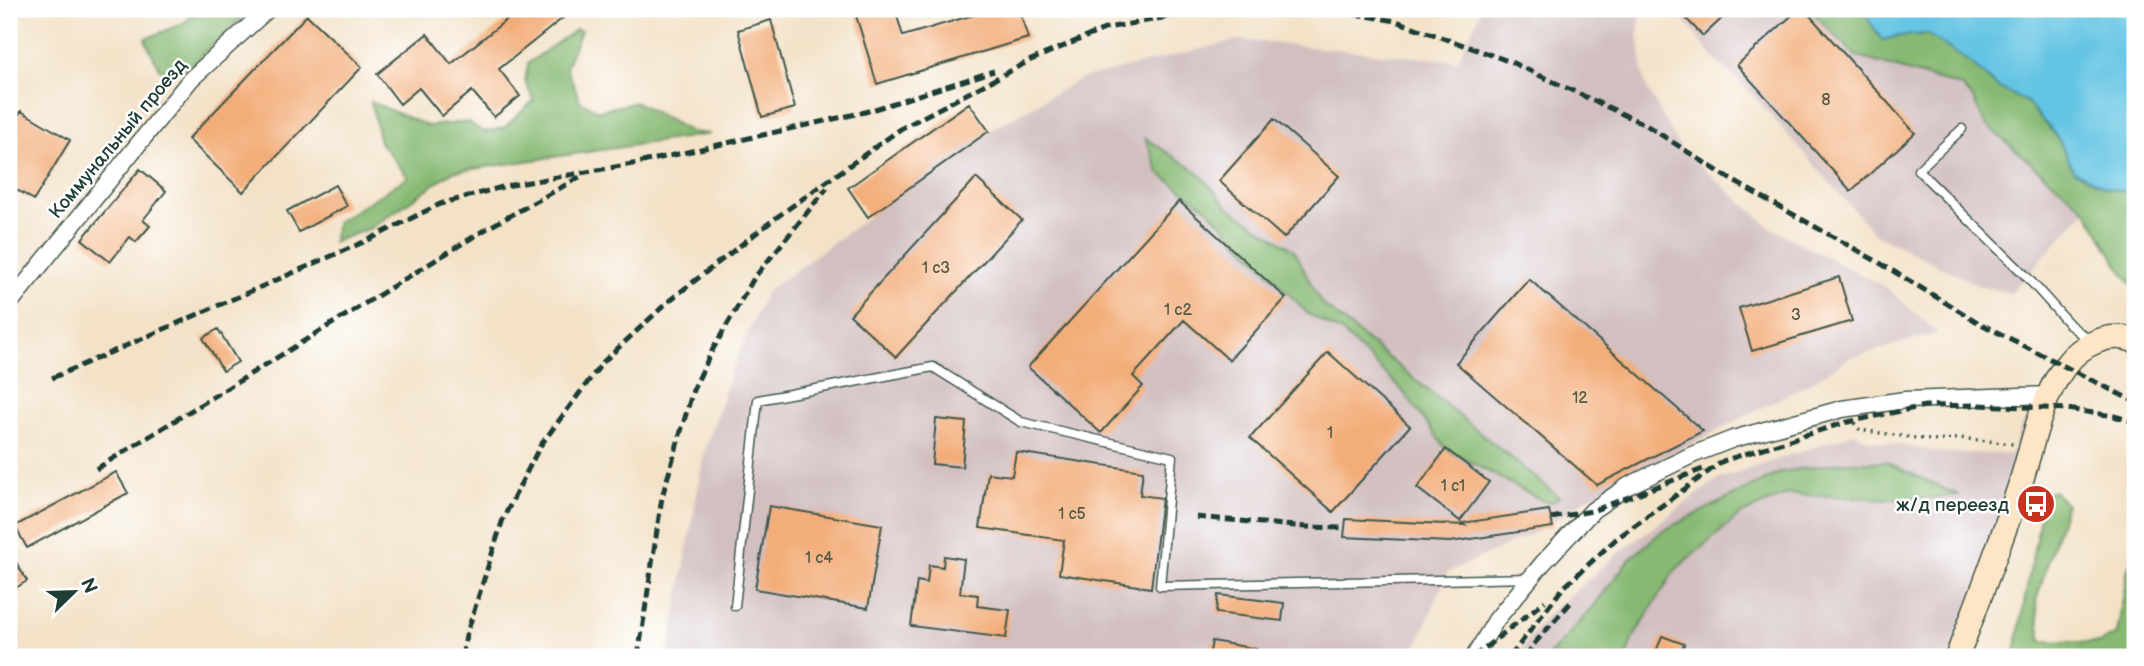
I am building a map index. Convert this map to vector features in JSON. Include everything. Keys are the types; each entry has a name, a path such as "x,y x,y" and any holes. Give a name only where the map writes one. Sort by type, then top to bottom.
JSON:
{"street":[{"name":"Коммунальный проезд","path":"9,304 191,79 268,9"},
{"path":"1957,657 2050,395 2064,367 2092,343 2115,337 2135,341"},
{"path":"1474,657 1496,620 1593,510 1628,486 1692,455 1733,439 1842,409 1905,400 2050,395"}],"lane":[{"path":"1962,129 1918,170 2026,276 2070,325 2092,343"},
{"path":"735,606 758,400 933,368 1021,422 1172,457 1160,586 1531,578"}],"path":[{"path":"1842,409 1860,430 1937,441 1960,438 2032,448"}],"shaded area":[{"path":"1482,9 1642,9 1638,34 1645,84 1680,148 1771,228 1887,288 1938,333 1849,358 1811,382 1589,497 1538,531 1448,572 1412,657 668,657 704,454 732,369 766,292 989,131 1080,79 1238,40 1457,61"},
{"path":"1675,9 1809,9 1856,56 1962,87 1972,97 1985,124 2086,210 2011,293 1982,287 1875,234 1751,93 1716,61"},
{"path":"2034,422 1950,657 1515,657 1546,616 1616,555 1717,480 1855,433 1869,440 1945,453 2011,454 2022,423"}],"green space":[{"path":"199,9 251,9 189,67 160,70 145,39 184,23"},
{"path":"1809,9 1862,9 1882,40 1927,34 1968,61 1998,87 2027,102 2058,138 2074,171 2108,188 2135,193 2135,289 2117,264 2086,210 1985,124 1972,97 1962,87 1856,56"},
{"path":"577,29 581,31 566,67 580,101 598,111 636,102 691,132 710,134 452,172 371,228 333,242 337,222 408,177 380,142 371,102 428,126 468,122 484,132 504,128 534,100 525,82 528,63"},
{"path":"1145,138 1198,172 1228,207 1294,250 1321,303 1559,497 1552,502 1543,501 1446,449 1401,389 1343,333 1308,314 1208,209 1159,173"},
{"path":"1845,462 1886,462 1958,495 1909,500 1788,494 1740,515 1675,570 1632,640 1626,657 1548,657 1590,611 1629,560 1662,531 1781,472"},
{"path":"2054,491 2066,504 2036,601 2041,641 2099,643 2117,634 2128,568 2135,554 2135,657 2014,657 2041,512 2046,493"}],"water":[{"path":"1862,9 2135,9 2135,193 2108,188 2074,171 2058,138 2027,102 1997,87 1968,61 1927,34 1882,40"}],"building":[{"path":"520,9 574,9 499,69 520,96 494,117 472,91 442,116 419,88 400,104 377,74 427,34 451,64"},
{"path":"854,9 895,9 903,36 987,9 1019,9 1028,38 877,84"},
{"path":"1677,9 1732,9 1703,36"},
{"path":"1799,9 1804,9 1915,133 1851,191 1737,65"},
{"path":"307,15 362,67 243,192 188,139"},
{"path":"771,20 795,108 762,117 738,30"},
{"path":"969,103 989,131 868,217 848,188"},
{"path":"21,111 70,140 34,200 9,185 9,132"},
{"path":"1274,119 1339,176 1284,238 1219,181"},
{"path":"140,169 166,191 143,220 150,226 136,242 130,237 110,262 82,239"},
{"path":"976,178 1022,220 896,357 850,315"},
{"path":"335,185 347,206 299,232 287,211"},
{"path":"1179,201 1286,298 1229,360 1184,320 1133,376 1143,386 1101,433 1028,367"},
{"path":"1839,277 1852,321 1752,351 1739,308"},
{"path":"1529,279 1703,431 1597,485 1456,363"},
{"path":"218,329 238,362 223,371 203,338"},
{"path":"1328,352 1410,426 1333,512 1250,438"},
{"path":"936,419 966,422 962,467 932,464"},
{"path":"1446,449 1489,482 1460,521 1417,488"},
{"path":"1016,452 1143,471 1140,495 1162,498 1151,588 1059,574 1064,540 980,528 988,473 1012,476"},
{"path":"116,472 128,493 27,548 15,526"},
{"path":"769,506 882,525 868,608 755,589"},
{"path":"1549,510 1553,527 1450,542 1344,537 1346,519 1465,525 1462,523"},
{"path":"9,550 27,581 9,592"},
{"path":"944,556 964,559 960,593 978,595 977,606 1010,610 1006,638 911,626 917,581 927,583 929,565 943,567"},
{"path":"1218,595 1284,603 1282,621 1216,613"},
{"path":"1662,636 1684,644 1679,657 1654,657"},
{"path":"1212,641 1257,649 1256,657 1209,657"}],"railway":[{"path":"462,657 466,636 503,519 540,446 602,363 670,300 777,217 902,128 1031,60 1107,28 1228,9"},
{"path":"1324,9 1396,21 1511,62 1646,125 1730,179 1878,262 1981,324 2135,402"},
{"path":"52,378 366,241 440,204 506,186 638,163 865,112 994,71"},
{"path":"96,469 486,229 580,177"},
{"path":"638,657 662,497 693,390 754,278 827,188"},
{"path":"1510,657 1562,589 1616,539 1723,461 1843,423 1925,406 1979,405 2067,409 2135,422"},
{"path":"1551,518 1592,511 1703,469"},
{"path":"1196,517 1345,528"},
{"path":"1473,657 1545,601"},
{"path":"1526,657 1572,601"}],"place":[{"name":"ж/д переезд","path":"2036,504"}]}
